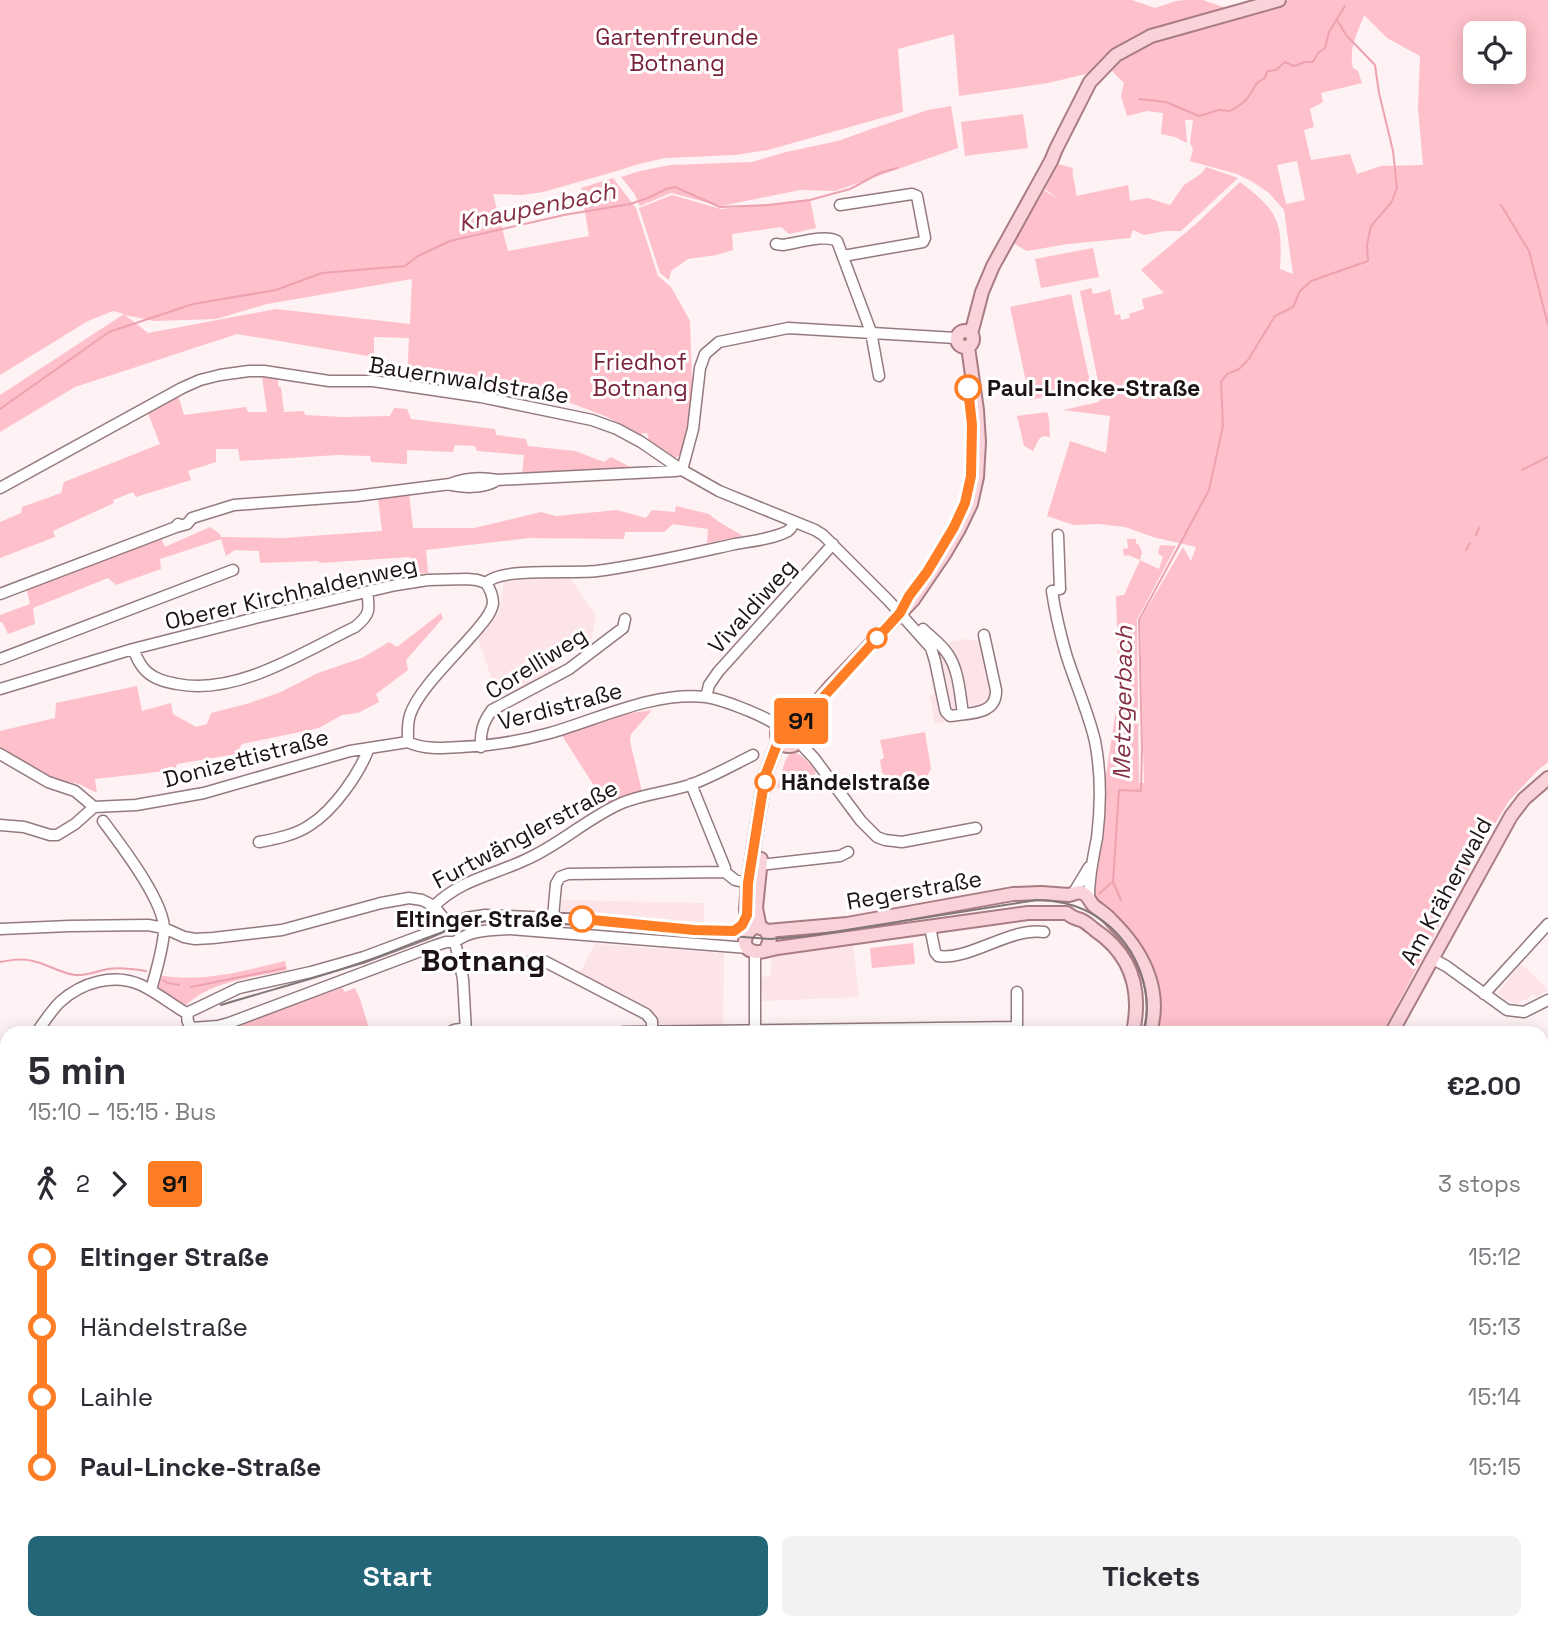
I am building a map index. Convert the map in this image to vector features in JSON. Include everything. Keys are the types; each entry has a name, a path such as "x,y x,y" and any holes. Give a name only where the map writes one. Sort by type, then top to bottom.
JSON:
{"main road":[{"path":"756,930 745,938 756,950 768,946 770,939 756,930 747,915 748,883 765,776 786,738 801,735 797,726 900,613 954,527 965,503 971,476 972,425 964,339 993,266 1051,161 1090,82 1116,55 1151,36 1279,0"},
{"path":"756,930 760,866 770,786 786,738"},
{"name":"Am Kräherwald","path":"1395,1026 1511,816 1524,799 1548,778"},
{"name":"Regerstraße","path":"756,930 847,924 1013,894 1079,892 1111,920 1140,954 1152,989 1152,1026"},
{"path":"1066,913 1065,903 1072,894"},
{"path":"1079,919 1090,913 1090,900"},
{"name":"Regerstraße","path":"756,950 1028,913 1066,913 1102,934 1128,965 1137,998 1134,1026"}],"street":[{"path":"840,205 912,194 919,202 925,238 923,242 843,256"},
{"path":"776,244 831,238 837,241 872,332 879,376"},
{"path":"0,594 187,524 192,518 234,505 356,496 450,484 460,487 468,483 489,484 497,480 682,470 693,429 700,368 705,354 724,340 788,328 964,339"},
{"name":"Bauernwaldstraße","path":"0,488 182,388 220,375 249,371 329,381 373,381 481,397 563,413 617,429 719,491 815,530 833,544 939,652"},
{"path":"660,472 666,458"},
{"name":"Oberer Kirchhaldenweg","path":"0,689 133,649 396,585 428,580 467,579 486,583 497,576 510,574 595,571 772,536 788,531 794,522"},
{"path":"1058,535 1060,589 1052,591 1054,608 1066,655 1095,742 1100,783 1090,900"},
{"name":"Vivaldiweg","path":"706,697 709,685 719,672 833,544"},
{"path":"0,659 233,570"},
{"path":"408,742 410,714 418,698 490,612 492,594 486,583"},
{"path":"133,649 139,663 148,673 162,681 198,686 240,681 355,627 369,612 368,592"},
{"name":"Corelliweg","path":"481,747 485,719 492,710 569,669 623,628 625,619"},
{"path":"939,652 946,712 950,716 990,709 996,698 996,690 984,635"},
{"path":"939,652 954,667 963,714"},
{"name":"Verdistraße","path":"408,742 430,747 481,747 549,733 662,699 706,697 730,703 764,717 786,738"},
{"path":"786,738 814,758 861,821 877,837 902,842 976,828"},
{"name":"Donizettistraße","path":"94,807 136,805 204,793 350,751 408,742"},
{"path":"258,842 310,826 328,811 353,777 369,748"},
{"path":"0,754 48,782 75,790 94,807 57,835 24,827 0,825"},
{"name":"Furtwänglerstraße","path":"434,906 445,895 461,886 543,852 606,810 626,801 691,784 754,755"},
{"path":"691,784 725,872"},
{"path":"103,821 150,889 164,928 150,990"},
{"path":"760,866 840,856 848,852"},
{"path":"1072,894 1091,864"},
{"path":"553,917 556,884 563,875 725,872 735,880 748,883"},
{"path":"0,929 148,925 164,928 184,937 213,938 282,930 381,903 409,898 422,900 434,906 447,924 460,926 454,940 463,979 466,1026"},
{"name":"Regerstraße","path":"192,1011 239,988 364,957 447,924 485,915 553,917 646,924 665,928 756,930"},
{"path":"734,931 742,925 747,915"},
{"path":"447,924 440,937 454,940"},
{"path":"1484,994 1548,924"},
{"name":"Regerstraße","path":"930,927 935,952 943,957 1034,930 1044,932"},
{"name":"Regerstraße","path":"207,1019 218,1026 229,1023 477,932 510,929 756,950"},
{"path":"755,1026 756,950"},
{"path":"1433,959 1507,1010 1524,1012 1548,1000"},
{"path":"535,964 544,961 646,1014 652,1021 652,1026"},
{"path":"42,1026 61,1002 85,986 114,979 139,984 192,1011 202,1009 207,1019 202,1026"},
{"path":"1017,992 1017,1026"},
{"path":"190,1026 188,1022 192,1011"}],"shaded area":[{"path":"569,576 596,616 591,640 571,650 566,643 545,653 555,670 499,700 478,639 499,612 504,582"},
{"path":"966,639 990,642 1000,698 996,707 987,714 935,724 930,696 934,694 928,657 949,649 949,642"},
{"path":"562,900 704,903 704,924 561,921"},
{"path":"853,943 859,997 763,1001 761,977 770,976 772,957"},
{"path":"595,944 724,953 723,1026 652,1026 652,1021 577,978"},
{"path":"1519,965 1524,966 1548,990 1537,997 1533,993 1527,1000 1516,1004 1498,993"}],"green space":[{"path":"0,0 1132,0 1155,8 1176,1 1203,0 1226,8 1112,52 1090,73 1048,83 959,96 954,34 898,49 903,112 768,150 735,155 665,158 543,192 522,195 493,194 508,251 589,236 581,188 613,178 636,208 658,276 671,287 690,321 690,412 683,450 681,455 675,458 649,441 647,433 641,435 607,417 571,403 427,374 407,379 409,338 374,337 374,357 237,334 75,387 0,432 0,395 124,314 113,311 88,321 0,375","holes":["412,279 410,324 276,309 148,333 125,315 154,321 216,319 267,304"]},
{"path":"1290,0 1548,0 1548,762 1509,801 1480,848 1386,1026 1159,1026 1155,975 1096,900 1094,887 1104,816 1105,781 1119,693 1116,596 1124,595 1140,560 1159,569 1163,557 1158,553 1160,545 1176,546 1137,620 1139,783 1144,783 1140,620 1183,547 1191,561 1196,547 1125,527 1074,525 1047,516 1070,441 1106,453 1110,416 1063,410 1099,402 1101,397 1080,291 1091,288 1093,294 1110,289 1115,315 1120,314 1121,320 1144,309 1142,299 1164,293 1141,270 1196,224 1240,182 1263,201 1275,218 1279,228 1280,269 1293,274 1284,210 1269,193 1237,174 1190,161 1193,149 1190,143 1193,120 1185,120 1187,143 1161,134 1163,113 1147,111 1127,116 1121,96 1124,83 1112,71 1123,58 1158,39","holes":["1364,15 1387,38 1420,56 1418,108 1423,165 1381,166 1357,174 1350,154 1311,160 1304,130 1314,127 1310,109 1323,102 1321,93 1362,83 1352,61 1353,47","1297,161 1305,200 1286,204 1277,165"]},
{"path":"951,106 958,148 835,191 800,190 721,206 671,193 640,206 634,193 621,177 670,165 752,162 838,141 928,110"},
{"path":"1023,114 1028,148 965,156 961,122"},
{"path":"1058,164 1073,168 1076,196 1128,185 1130,201 1148,198 1170,205 1184,185 1202,173 1206,167 1238,178 1181,231 1144,235 1133,230 1130,238 1027,251 1013,243 1044,190 1059,200 1045,189"},
{"path":"672,195 721,209 810,199 816,228 789,234 781,227 732,234 733,250 688,259 671,271 669,280 660,273 639,208"},
{"path":"1093,248 1099,277 1041,288 1035,259"},
{"path":"1071,294 1091,387 1030,400 1010,307"},
{"path":"262,377 278,378 284,412 304,411 305,415 343,417 390,416 394,408 407,409 411,419 495,429 496,435 526,439 528,446 575,451 604,462 611,457 636,470 522,475 524,455 477,451 475,446 455,445 453,452 407,450 407,464 371,462 370,456 337,455 240,461 238,449 216,449 216,462 188,471 191,480 136,497 133,492 113,500 114,503 53,531 55,537 0,558 0,522 21,513 22,507 61,493 64,482 160,444 147,411 178,395 184,415 246,407 248,412 267,412"},
{"path":"1047,412 1050,437 1043,436 1039,439 1033,451 1024,446 1017,416"},
{"path":"409,494 413,528 474,528 541,512 556,516 617,510 646,518 652,510 675,512 676,506 709,514 743,536 707,543 708,529 673,524 664,532 625,532 624,539 529,538 426,550 428,573 414,574 410,557 320,563 260,563 259,551 235,550 226,556 221,539 160,559 161,569 116,585 108,578 33,608 35,624 8,634 0,622 0,615 30,604 27,590 161,538 165,547 210,527 221,537 283,538 382,531 378,498"},
{"path":"1127,539 1136,539 1142,552 1140,560 1124,556 1123,549 1128,548"},
{"path":"441,613 443,618 406,660 408,670 376,694 379,702 358,713 342,715 319,728 242,744 236,754 177,764 175,770 95,779 97,793 79,784 44,778 0,749 0,731 55,718 56,703 137,686 142,711 171,703 173,714 196,727 207,724 211,713 281,692 318,673 362,658 389,642 397,647"},
{"path":"652,710 631,734 630,741 642,792 607,806 561,734 625,714"},
{"path":"925,732 931,769 919,790 910,791 882,773 880,760 884,758 880,740"},
{"path":"791,752 802,756 816,772 803,784 777,788 785,761"},
{"path":"913,943 915,964 872,968 870,948"},
{"path":"285,961 287,970 217,987 204,992 183,1009 154,990 158,975 207,977"},
{"path":"342,988 345,992 355,988 368,1026 234,1026"}],"waterway":[{"name":"Knaupenbach","path":"1139,99 1166,102 1199,116 1219,110 1230,111 1245,101 1257,83 1265,78 1267,71 1276,70 1285,62 1294,66 1313,62 1325,48 1329,32 1345,6"},
{"name":"Metzgerbach","path":"1121,900 1113,882 1119,790 1141,791 1139,620 1209,490 1223,426 1221,382 1227,374 1239,369 1248,360 1275,316 1293,307 1300,291 1311,281 1368,261 1367,245 1371,226 1391,203 1397,188 1393,151 1375,65 1346,35 1337,20"},
{"name":"Knaupenbach","path":"0,409 109,332 193,304 276,290 322,273 405,266 418,256 450,241 564,215 630,204 675,187 720,207 769,205 810,200 850,189 880,173 897,168"},
{"path":"1501,205 1529,251 1548,325"},
{"path":"1522,470 1548,457"},
{"path":"1476,535 1479,528"},
{"path":"1466,550 1470,543"},
{"path":"1099,894 1111,883"},
{"path":"0,962 29,960 75,975 113,968 146,971"},
{"path":"191,987 285,968"},
{"path":"163,980 179,985"}],"tram line":[{"path":"221,1005 351,966 455,928 490,921 770,939 808,936 1040,900 1064,903 1085,910 1103,921 1118,935 1131,951 1140,970 1147,1011 1145,1026"}],"bus line":[{"name":"91","path":"582,919 694,930 734,931 742,925 747,915 748,883 765,776 779,739 778,729 790,722 797,726 896,618 947,542 965,503 971,476 973,447 968,388"}],"place":[{"name":"Paul-Lincke-Straße","path":"968,388"},
{"name":"Händelstraße","path":"765,782"},
{"name":"Eltinger Straße","path":"582,919"}],"district":[{"name":"Botnang","path":"483,961"}],"park label":[{"name":"Gartenfreunde Botnang","path":"677,50"},
{"name":"Friedhof Botnang","path":"640,375"}]}
